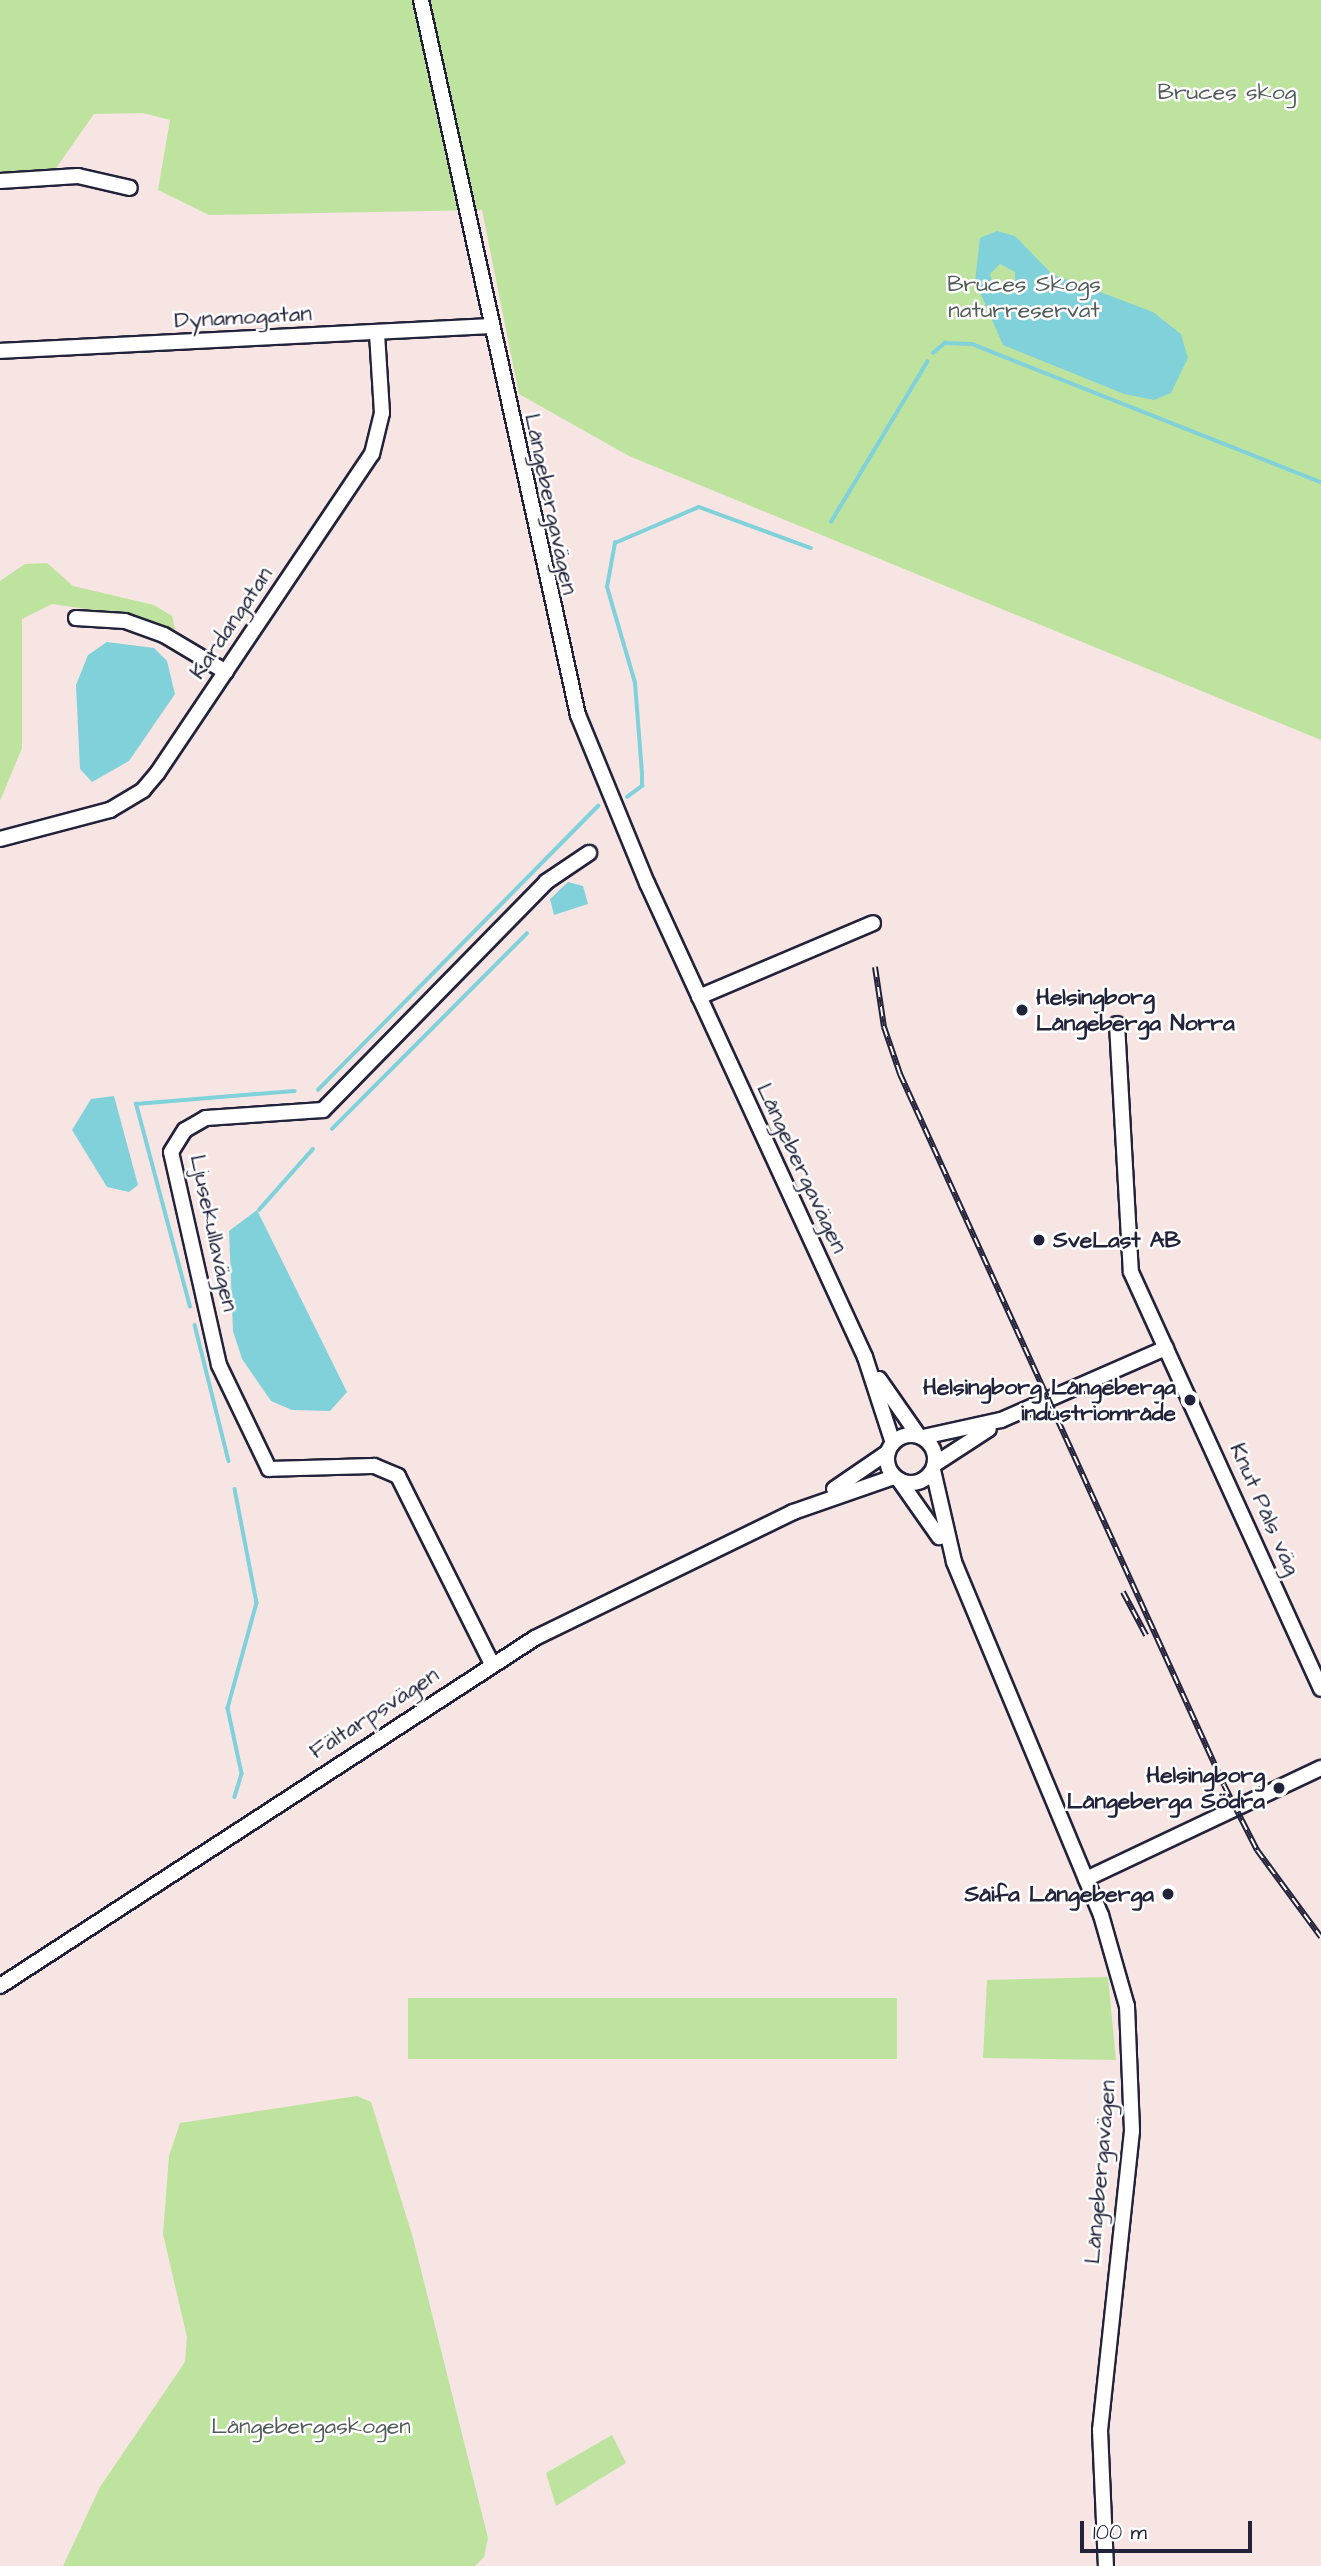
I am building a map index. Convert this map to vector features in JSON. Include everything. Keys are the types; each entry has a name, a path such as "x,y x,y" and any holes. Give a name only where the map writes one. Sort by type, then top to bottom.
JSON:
{"street":[{"name":"Långebergavägen","path":"421,0 489,326 578,715 699,997 865,1357 897,1479 954,1562"},
{"path":"0,181 78,176 130,188"},
{"name":"Dynamogatan","path":"0,351 377,334 489,326"},
{"name":"Kardangatan","path":"0,839 110,810 143,790 226,672 372,453 382,414 377,334"},
{"path":"76,618 125,621 154,632 226,672"},
{"name":"Ljusekullavägen","path":"492,1664 398,1476 374,1466 269,1469 219,1366 171,1152 186,1130 206,1118 323,1110 546,882 589,853"},
{"path":"699,997 873,923"},
{"name":"Knut Påls väg","path":"1117,1024 1128,1257 1166,1348 1321,1689"},
{"path":"934,1467 1002,1420 1166,1348"},
{"name":"Långebergavägen","path":"865,1357 920,1436 934,1467 954,1562 1086,1879 1122,1981 1133,2087 1105,2343 1100,2486 1106,2566"},
{"path":"920,1436 1002,1420"},
{"name":"Fältarpsvägen","path":"793,1512 890,1447 920,1436"},
{"name":"Fältarpsvägen","path":"0,1986 492,1664 611,1596 793,1512 897,1479 918,1482 934,1467"},
{"path":"1086,1879 1321,1768"}],"green space":[{"name":"Bruces Skogs naturreservat","path":"0,0 1321,0 1321,740 629,456 519,394 482,210 209,215 158,190 170,120 143,113 94,114 54,171 0,175"},
{"path":"47,563 73,586 154,605 172,616 176,634 121,614 52,604 22,619 22,748 0,801 0,581 25,564"},
{"path":"1108,1977 1116,2060 983,2058 987,1980"},
{"path":"408,1998 897,1998 897,2059 408,2059"},
{"name":"Långebergaskogen","path":"357,2096 371,2102 413,2238 488,2538 484,2557 475,2566 63,2566 100,2487 185,2362 187,2337 163,2234 169,2156 180,2123"},
{"path":"612,2435 626,2463 556,2506 546,2473"}],"water":[{"path":"997,231 1015,236 1052,274 1153,312 1181,334 1188,358 1171,393 1154,400 1124,394 1003,345 975,281 980,238","holes":["1000,264 1015,272 1015,285 993,285 990,274"]},
{"path":"107,642 154,648 167,661 175,694 129,761 92,782 80,769 76,685 88,655"},
{"path":"568,882 583,886 588,904 554,915 550,899"},
{"path":"114,1096 138,1185 129,1192 107,1187 72,1130 91,1099"},
{"path":"257,1210 347,1392 330,1411 292,1410 271,1401 242,1359 233,1331 229,1231"}],"waterway":[{"path":"933,353 945,343 972,344 1321,482"},
{"path":"831,522 927,362"},
{"path":"627,797 642,786 642,774 635,683 607,587 615,543 699,507 811,548"},
{"path":"318,1090 598,806"},
{"path":"332,1129 527,933"},
{"path":"190,1307 136,1104 294,1091"},
{"path":"259,1210 313,1149"},
{"path":"195,1325 229,1461"},
{"path":"235,1489 257,1603 228,1708 242,1774 235,1797"}],"railway":[{"path":"875,967 884,1027 900,1074 1224,1785 1257,1850 1321,1937"},
{"path":"1123,1592 1146,1635"}],"place":[{"name":"Helsingborg Långeberga Norra","path":"1022,1010"},
{"name":"SveLast AB","path":"1039,1240"},
{"name":"Helsingborg Långeberga industriområde","path":"1190,1400"},
{"name":"Helsingborg Långeberga Södra","path":"1279,1788"},
{"name":"Såifa Långeberga","path":"1168,1894"}],"park label":[{"name":"Bruces skog","path":"1227,92"}]}
